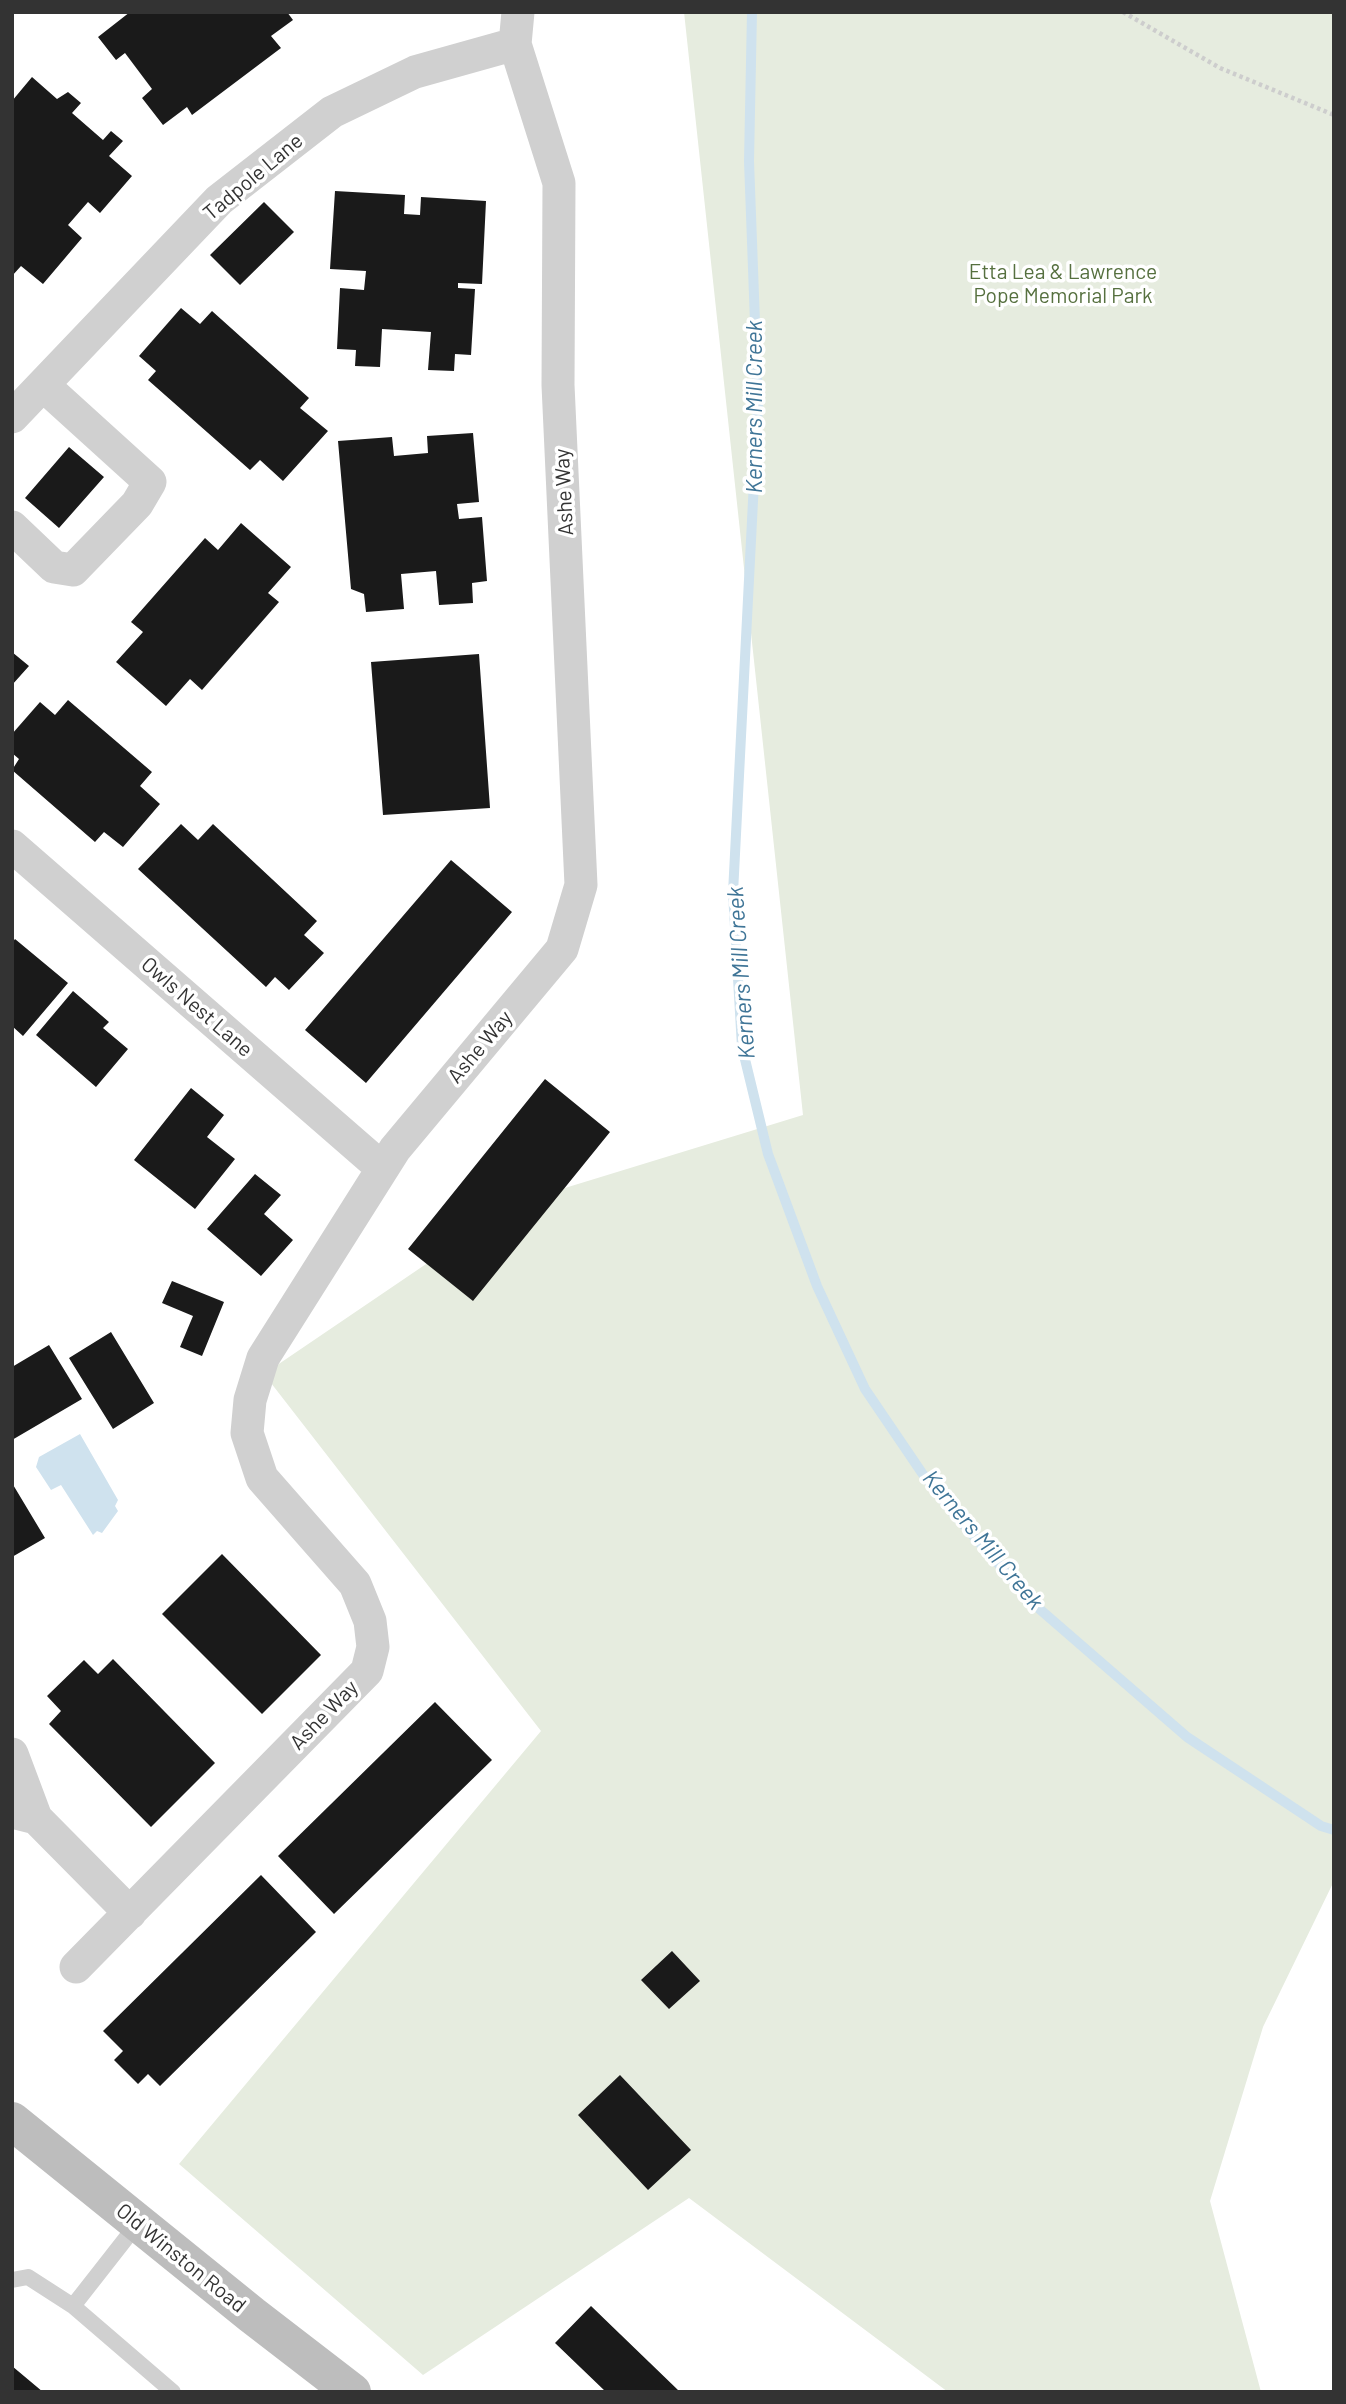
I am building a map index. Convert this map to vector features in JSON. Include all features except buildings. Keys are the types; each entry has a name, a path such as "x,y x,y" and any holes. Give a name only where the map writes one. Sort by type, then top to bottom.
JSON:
{"main road":[{"name":"Old Winston Road","path":"12,2121 252,2315 352,2392"}],"street":[{"name":"Tadpole Lane","path":"12,417 219,200 331,112 516,28"},
{"name":"Ashe Way","path":"76,1967 367,1671 373,1647 370,1621 355,1584 262,1478 247,1433 250,1400 263,1358 395,1149 562,949 581,885 558,385 559,183 516,28"},
{"path":"12,527 54,567 73,570 136,504 150,482 43,385"},
{"name":"Owls Nest Lane","path":"12,846 382,1168"},
{"path":"12,1754 24,1815 130,1913"}],"lane":[{"path":"73,2306 138,2223"},
{"path":"12,2280 28,2277 73,2306 173,2392"}],"path":[{"path":"1123,12 1220,68 1334,115"}],"green space":[{"name":"Etta Lea & Lawrence Pope Memorial Park","path":"684,12 1334,12 1334,1881 1263,2027 1210,2201 1261,2392 948,2392 689,2198 423,2375 179,2164 541,1731 264,1374 516,1203 803,1115"}],"water":[{"path":"80,1434 118,1500 115,1506 118,1511 102,1533 97,1531 93,1535 61,1485 51,1490 36,1467 39,1457"}],"waterway":[{"name":"Kerners Mill Creek","path":"752,12 749,161 758,403 733,893 742,1047 768,1154 817,1286 865,1389 922,1473 954,1514 1036,1606 1187,1737 1321,1826 1334,1830"}]}
